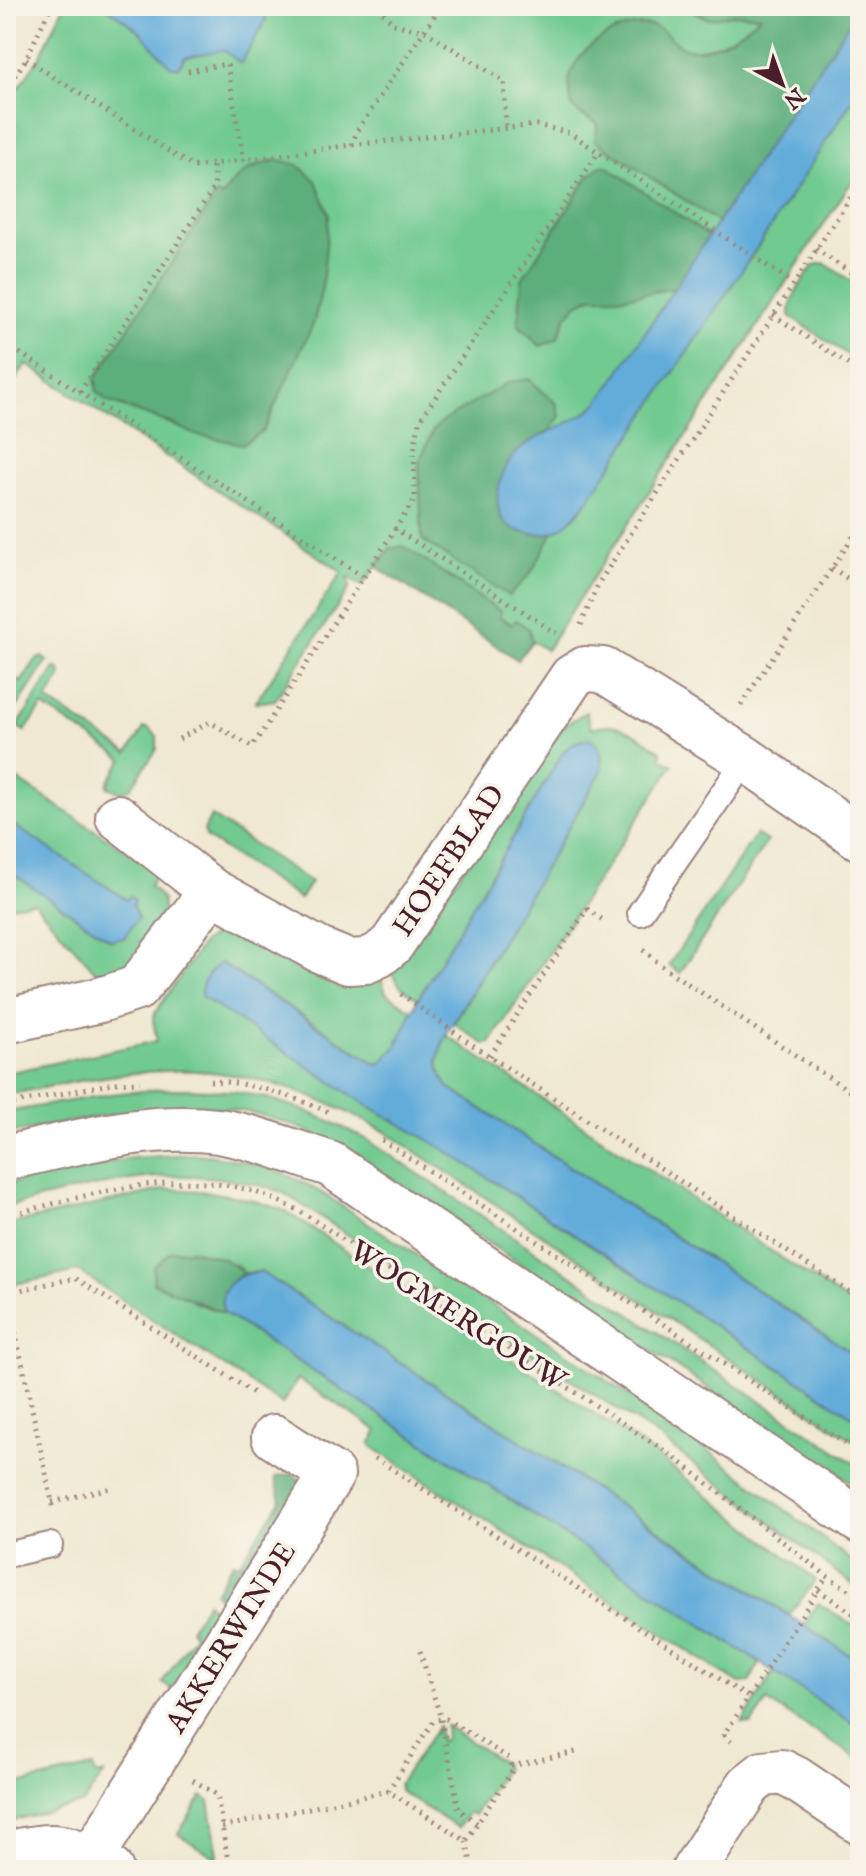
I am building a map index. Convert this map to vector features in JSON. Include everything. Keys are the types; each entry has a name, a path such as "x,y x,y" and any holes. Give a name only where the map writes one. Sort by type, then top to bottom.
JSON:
{"street":[{"path":"572,660 585,669 603,670 731,750 860,838"},
{"name":"HOEFBLAD","path":"118,817 212,891 319,950 348,962 366,961 392,944 572,660"},
{"path":"6,1021 100,1000 137,988 212,891"},
{"name":"WOGMERGOUW","path":"6,1158 121,1133 182,1129 219,1132 272,1144 330,1164 860,1521"},
{"path":"274,1437 332,1474"},
{"name":"AKKERWINDE","path":"6,1854 41,1846 69,1847 101,1864 155,1756 332,1474"},
{"path":"694,1870 749,1785 763,1774 782,1772 860,1822"}],"lane":[{"path":"640,913 731,750"},
{"path":"6,1555 50,1545"}],"path":[{"path":"6,89 26,59 51,6"},
{"path":"378,6 393,24 425,31 504,81 506,129"},
{"path":"352,145 357,131 441,6"},
{"path":"26,59 193,167 352,145 536,125 570,133 793,283"},
{"path":"188,71 227,64 244,161"},
{"path":"179,739 210,722 252,747 415,499 414,451 419,422 598,153"},
{"path":"80,392 215,186 213,165"},
{"path":"394,528 572,660 598,584 860,183"},
{"path":"816,249 860,279"},
{"path":"773,315 860,372"},
{"path":"6,358 9,346 362,576"},
{"path":"731,750 832,568 860,526"},
{"path":"832,568 860,587"},
{"path":"490,1056 587,909 667,970 860,1098"},
{"path":"625,935 640,913"},
{"path":"407,1000 860,1299"},
{"name":"WOGMERGOUW","path":"6,1216 116,1188 161,1183 229,1186 255,1192 300,1211 671,1455 827,1576 860,1597"},
{"path":"50,1545 61,1543 7,1293 75,1278 270,1404 274,1437"},
{"path":"332,1474 366,1467 372,1456 748,1697"},
{"path":"52,1502 114,1487"},
{"path":"763,1774 724,1735 827,1576"},
{"path":"818,1590 860,1618"},
{"path":"420,1651 441,1719 459,1810 477,1823"},
{"path":"222,1827 388,1791 434,1720 446,1719 509,1758 512,1771 466,1841"},
{"path":"511,1766 576,1752"},
{"path":"155,1756 217,1795 228,1861 222,1870"},
{"path":"388,1791 466,1841 473,1870"}],"green space":[{"path":"64,6 860,6 860,169 546,650 391,547 362,586 348,577 350,587 275,700 255,703 342,572 26,364 6,395 6,368 14,356 6,351 6,106 40,56"},
{"path":"684,6 860,6 718,222 595,141 598,123 579,113 571,101 569,81 575,65 592,45 615,31 641,25 653,26 684,48 708,48 745,29 760,16 736,14 708,19"},
{"path":"279,160 298,165 316,181 329,214 322,287 314,322 263,431 243,444 196,435 107,401 97,392 95,379 217,194 222,197 239,177 254,167"},
{"path":"601,166 606,166 709,236 675,288 624,297 591,297 577,304 566,317 557,339 540,346 518,324 522,279 589,176"},
{"path":"824,263 860,287 860,363 790,316 794,296 801,283 814,265"},
{"path":"529,379 557,404 560,416 549,431 514,454 533,534 553,532 531,573 509,596 422,540 419,463 433,430 443,421 509,382"},
{"path":"403,546 501,612 499,617 512,624 516,620 529,629 532,641 518,660 377,567 390,549"},
{"path":"42,657 47,661 8,721 6,706 17,689 6,681 6,672 21,682 36,660"},
{"path":"55,668 60,670 61,677 47,700 128,753 144,728 157,736 157,749 130,789 120,792 108,787 123,759 43,706 25,731 17,727"},
{"path":"586,712 591,728 611,725 629,730 662,752 661,758 673,765 490,1043 484,1044 454,1023 601,772 563,752 418,999 401,987 391,972 566,724"},
{"path":"6,772 158,872 149,886 163,903 159,922 142,952 122,970 96,972 34,902 6,907 6,869 111,940 135,900 130,897 127,900 6,820"},
{"path":"211,816 311,882 300,899 207,838 204,830"},
{"path":"756,834 767,841 680,973 669,965"},
{"path":"229,932 268,944 299,967 334,983 355,984 381,978 386,993 413,1011 396,1047 380,1064 221,963 206,977 201,996 362,1102 444,1149 860,1421 860,1445 386,1132 333,1106 251,1079 193,1071 124,1074 6,1095 6,1073 157,1041 153,1020 155,1013 203,943 215,934"},
{"path":"446,1035 860,1310 860,1358 448,1087 438,1061"},
{"path":"162,1089 218,1090 271,1099 366,1139 860,1467 860,1488 341,1146 313,1133 249,1112 192,1107 112,1115 6,1134 6,1112 111,1094"},
{"path":"197,1154 265,1167 297,1179 327,1196 676,1426 860,1567 860,1590 649,1430 282,1192 245,1182 177,1176 110,1183 6,1207 6,1184 132,1158"},
{"path":"166,1189 227,1195 285,1211 647,1448 816,1580 789,1615 261,1272 244,1273 235,1264 193,1302 224,1313 760,1663 749,1682 738,1683 374,1448 370,1444 378,1431 298,1379 282,1404 78,1271 6,1286 6,1225"},
{"path":"192,1250 224,1259 244,1273 237,1276 223,1292 224,1313 153,1283 154,1267 171,1251"},
{"path":"293,1474 304,1484 226,1608 215,1592 233,1562 239,1564 281,1500 275,1477"},
{"path":"207,1602 219,1618 173,1690 162,1683 194,1635 190,1629"},
{"path":"818,1603 860,1630 860,1662 804,1625"},
{"path":"775,1670 860,1727 860,1760 767,1701 751,1724 742,1723"},
{"path":"445,1725 503,1763 505,1769 474,1815 469,1812 458,1828 401,1792 399,1784 438,1726 440,1741 446,1739"},
{"path":"93,1767 95,1774 104,1774 83,1803 6,1822 6,1787"},
{"path":"202,1796 209,1801 216,1858 178,1834"}],"water":[{"path":"105,6 264,6 266,20 241,63 223,50 185,57 179,67 171,67 140,32"},
{"path":"860,6 860,88 589,499 564,526 549,533 523,532 505,523 498,506 499,486 513,456 533,440 591,409 600,399"},
{"path":"590,738 601,753 601,772 446,1035 439,1056 440,1072 448,1087 860,1358 860,1421 444,1149 362,1102 201,996 206,978 220,963 380,1064 396,1047 418,999 563,752 574,743"},
{"path":"6,820 127,900 130,896 135,900 132,905 138,918 124,938 111,940 6,869"},
{"path":"261,1272 860,1662 860,1728 224,1313 225,1288 236,1278"}]}
